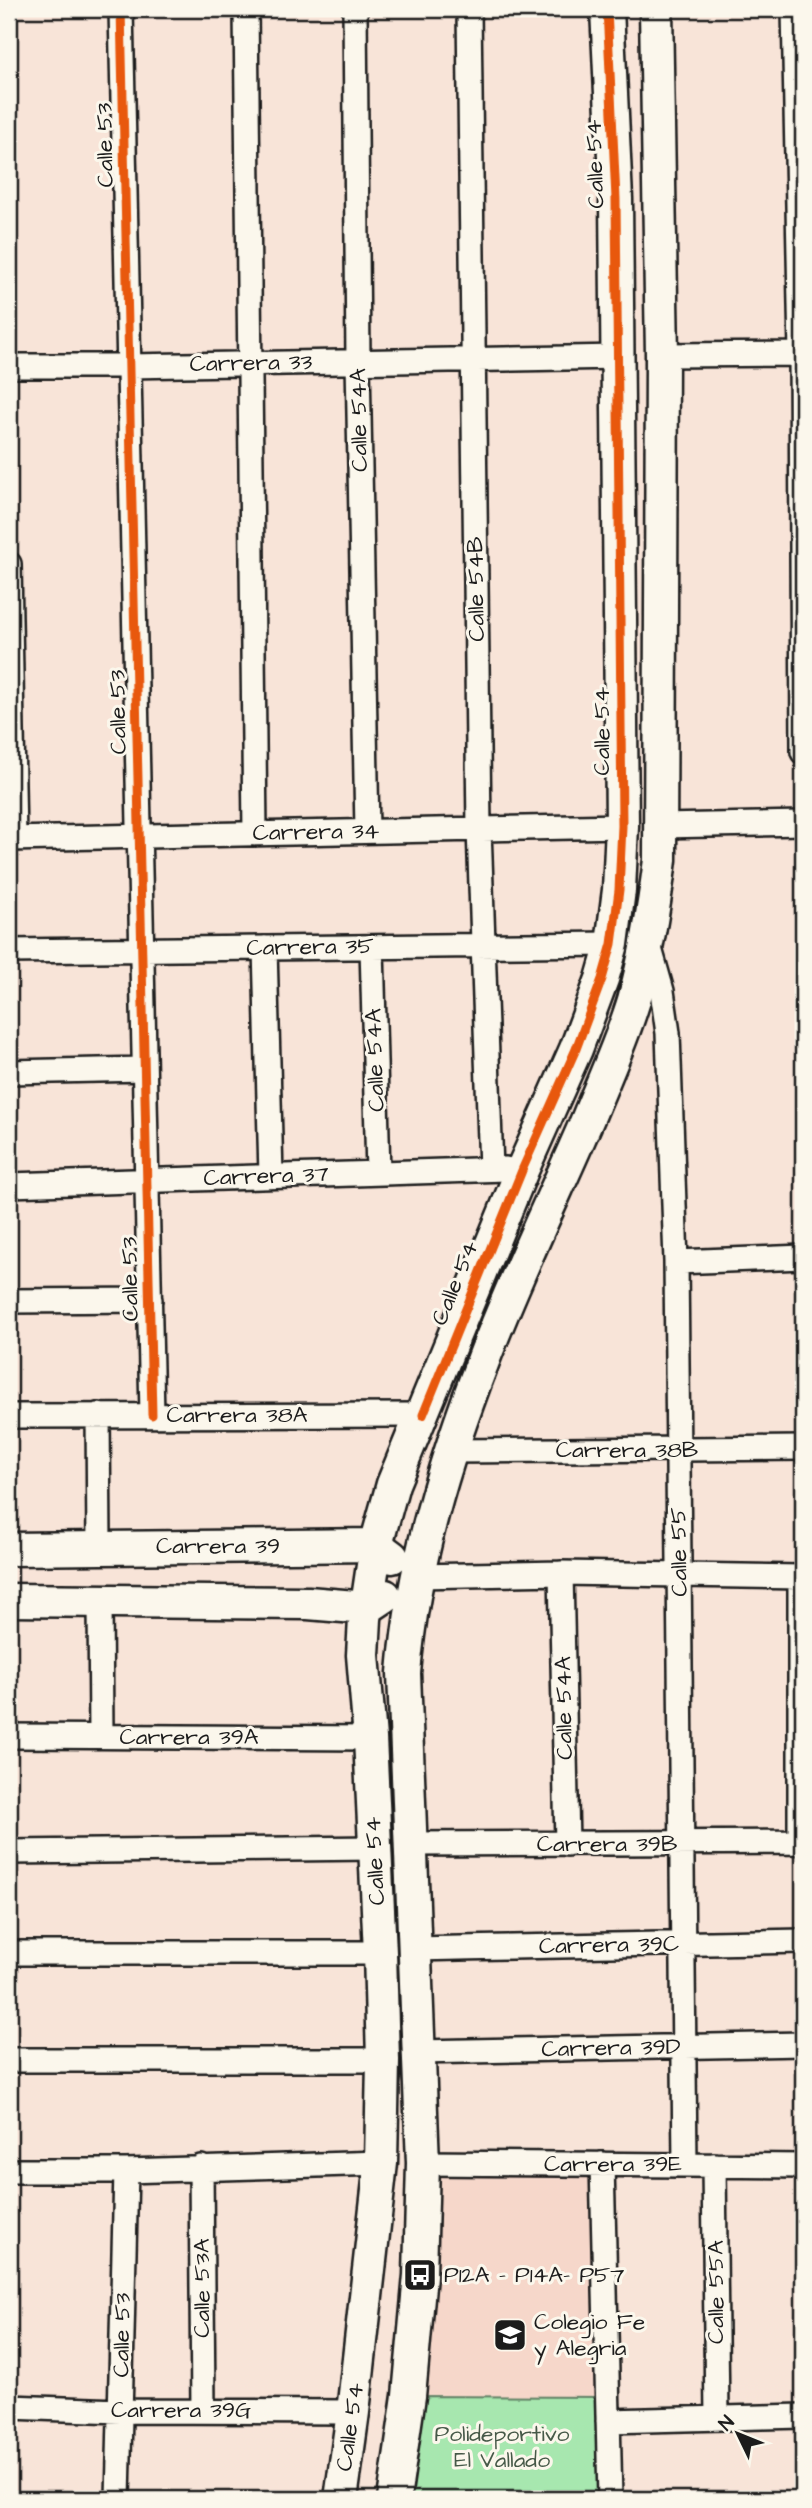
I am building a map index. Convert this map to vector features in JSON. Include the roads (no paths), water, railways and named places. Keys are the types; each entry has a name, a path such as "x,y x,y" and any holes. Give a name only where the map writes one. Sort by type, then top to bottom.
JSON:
{"main road":[{"name":"Calle 54","path":"341,2499 381,2163 383,2060 380,1953 370,1738 363,1655 376,1545 393,1484 523,1168 576,1049 602,979 612,944 619,890 622,826 619,357 616,199 607,9"},
{"name":"Calle 54","path":"394,2499 409,2396 420,2275 423,2163 404,1673 408,1621 430,1514 483,1359 608,1070 633,1003 649,942 660,860 662,355 656,9"},
{"path":"323,1545 344,1541 375,1519 386,1503 393,1484"},
{"name":"Carrera 39","path":"9,1549 376,1545"},
{"path":"9,1600 308,1603 367,1608 417,1576 376,1545"},
{"path":"308,1603 330,1609 346,1621 356,1636 363,1655"}],"street":[{"name":"Calle 53","path":"121,9 152,1415"},
{"path":"246,9 255,834"},
{"name":"Calle 54A","path":"355,9 358,362 367,831"},
{"name":"Calle 54B","path":"469,9 481,946 491,1169"},
{"path":"794,9 802,354 803,752"},
{"path":"662,355 802,354"},
{"name":"Carrera 33","path":"9,366 619,357"},
{"path":"9,564 11,839"},
{"path":"661,826 803,823"},
{"name":"Carrera 34","path":"11,839 622,826"},
{"name":"Calle 55","path":"649,942 662,991 668,1032 676,1262 685,2165"},
{"name":"Carrera 35","path":"9,951 612,944"},
{"name":"Calle 54A","path":"372,947 378,1173"},
{"path":"265,948 271,1176"},
{"path":"9,1073 145,1069"},
{"name":"Carrera 37","path":"9,1185 523,1168"},
{"path":"676,1262 803,1257"},
{"path":"9,1301 150,1300"},
{"path":"98,1415 99,1546"},
{"name":"Carrera 38A","path":"9,1416 423,1415"},
{"name":"Carrera 38B","path":"450,1451 803,1448"},
{"path":"417,1576 561,1573 802,1576 802,1842"},
{"name":"Calle 54A","path":"561,1573 567,1844"},
{"path":"100,1602 101,1737"},
{"name":"Carrera 39A","path":"9,1736 370,1738"},
{"name":"Carrera 39B","path":"410,1844 802,1842"},
{"path":"9,1852 374,1848"},
{"name":"Carrera 39C","path":"414,1949 803,1941"},
{"path":"9,1953 380,1953"},
{"name":"Carrera 39D","path":"418,2052 803,2044"},
{"path":"9,2060 383,2060"},
{"path":"9,2171 126,2171 381,2163"},
{"name":"Carrera 39E","path":"423,2163 803,2166"},
{"path":"602,2164 610,2499"},
{"name":"Calle 55A","path":"715,2165 717,2418"},
{"name":"Calle 53A","path":"201,2167 203,2410"},
{"name":"Calle 53","path":"118,2499 126,2171"},
{"name":"Carrera 39G","path":"9,2407 120,2411 353,2412"},
{"path":"608,2421 803,2416"}],"place":[{"name":"P12A - P14A- P57","path":"420,2275"},
{"name":"Colegio Fe y Alegria","path":"510,2335"}],"park label":[{"name":"Polideportivo El Vallado","path":"502,2447"}]}
